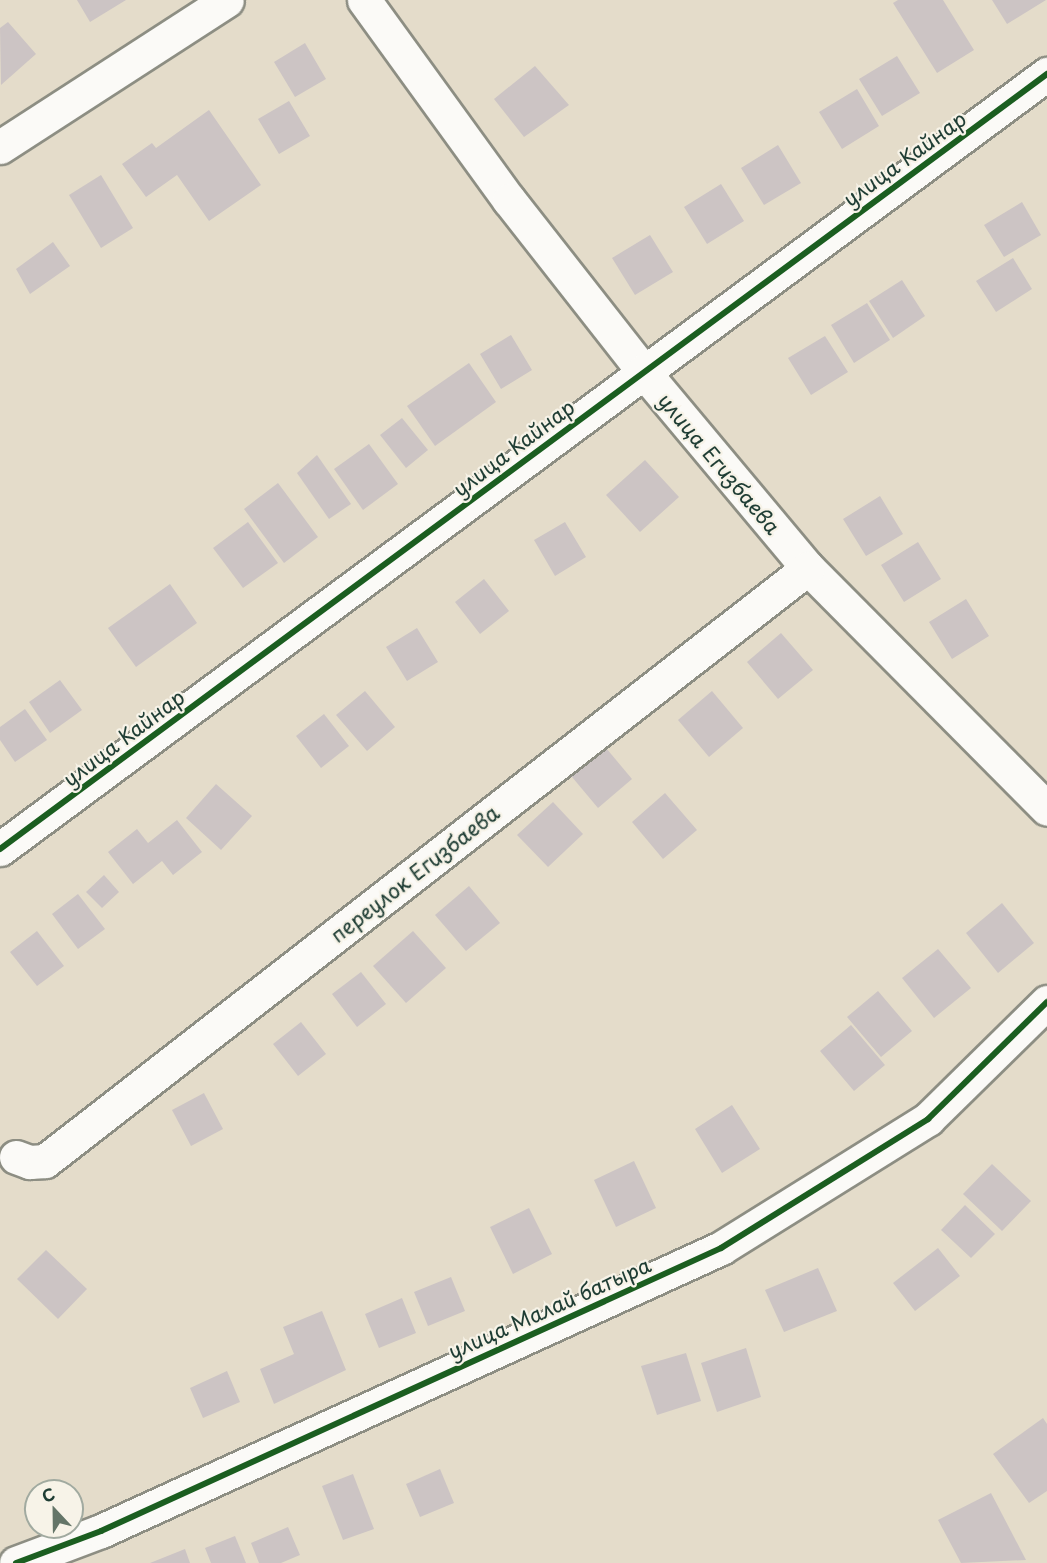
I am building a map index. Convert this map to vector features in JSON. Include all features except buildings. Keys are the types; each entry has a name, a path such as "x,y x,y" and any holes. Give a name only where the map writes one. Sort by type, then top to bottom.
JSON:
{"street":[{"path":"0,147 227,0"},
{"name":"улица Егизбаева","path":"364,0 509,200 643,371 808,568 1047,809"},
{"name":"улица Кайнар","path":"0,849 1047,74"},
{"name":"переулок Егизбаева","path":"16,1156 30,1162 45,1161 808,568"},
{"name":"улица Малай батыра","path":"16,1563 101,1531 721,1248 928,1119 1047,1002"}],"cycle path":[{"path":"0,849 1047,74"},
{"path":"16,1563 101,1531 721,1248 928,1119 1047,1002"}]}
